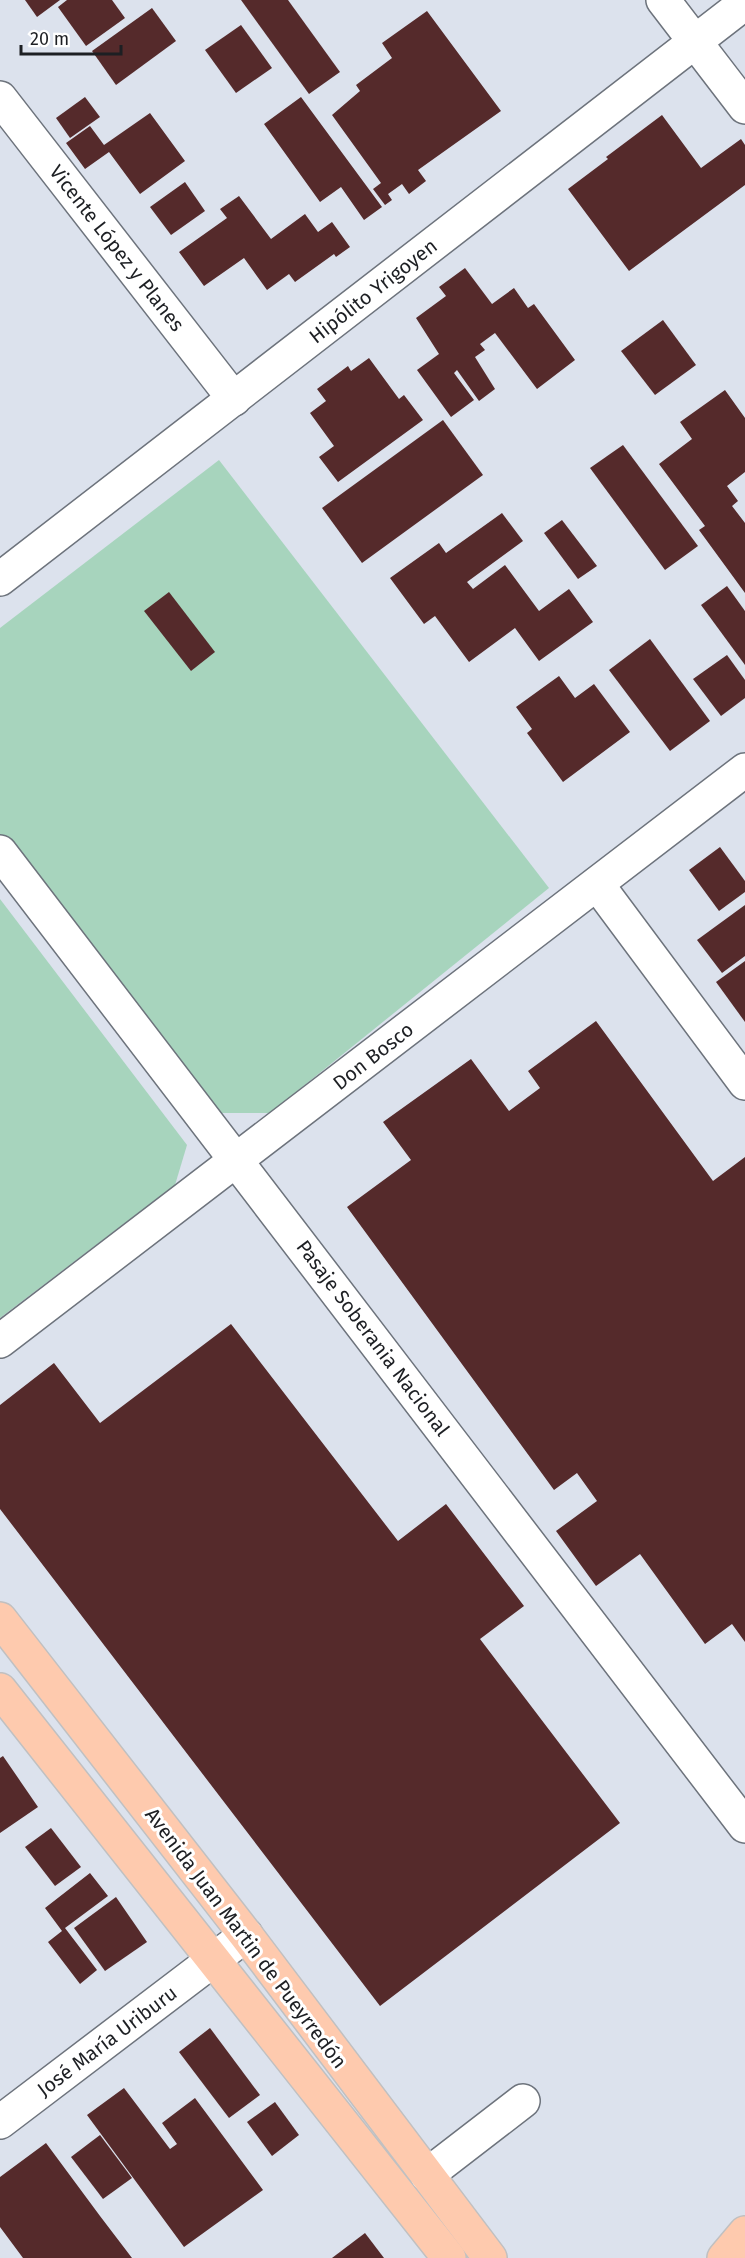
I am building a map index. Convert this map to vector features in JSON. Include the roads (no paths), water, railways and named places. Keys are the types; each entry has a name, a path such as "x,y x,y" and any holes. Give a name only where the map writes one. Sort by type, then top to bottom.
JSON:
{"main road":[{"name":"Avenida Juan Martin de Pueyrredón","path":"0,1619 246,1935 490,2258"},
{"name":"Avenida Juan Martin de Pueyrredón","path":"0,1690 449,2258"},
{"path":"724,2258 745,2233"}],"street":[{"path":"663,0 745,107"},
{"name":"Hipólito Yrigoyen","path":"0,579 745,3"},
{"name":"Vicente López y Planes","path":"0,98 234,399"},
{"name":"Don Bosco","path":"0,1341 745,770"},
{"name":"Pasaje Soberania Nacional","path":"0,852 745,1826"},
{"path":"597,884 745,1083"},
{"name":"José María Uriburu","path":"0,2122 246,1935"},
{"path":"427,2175 523,2101"}]}
